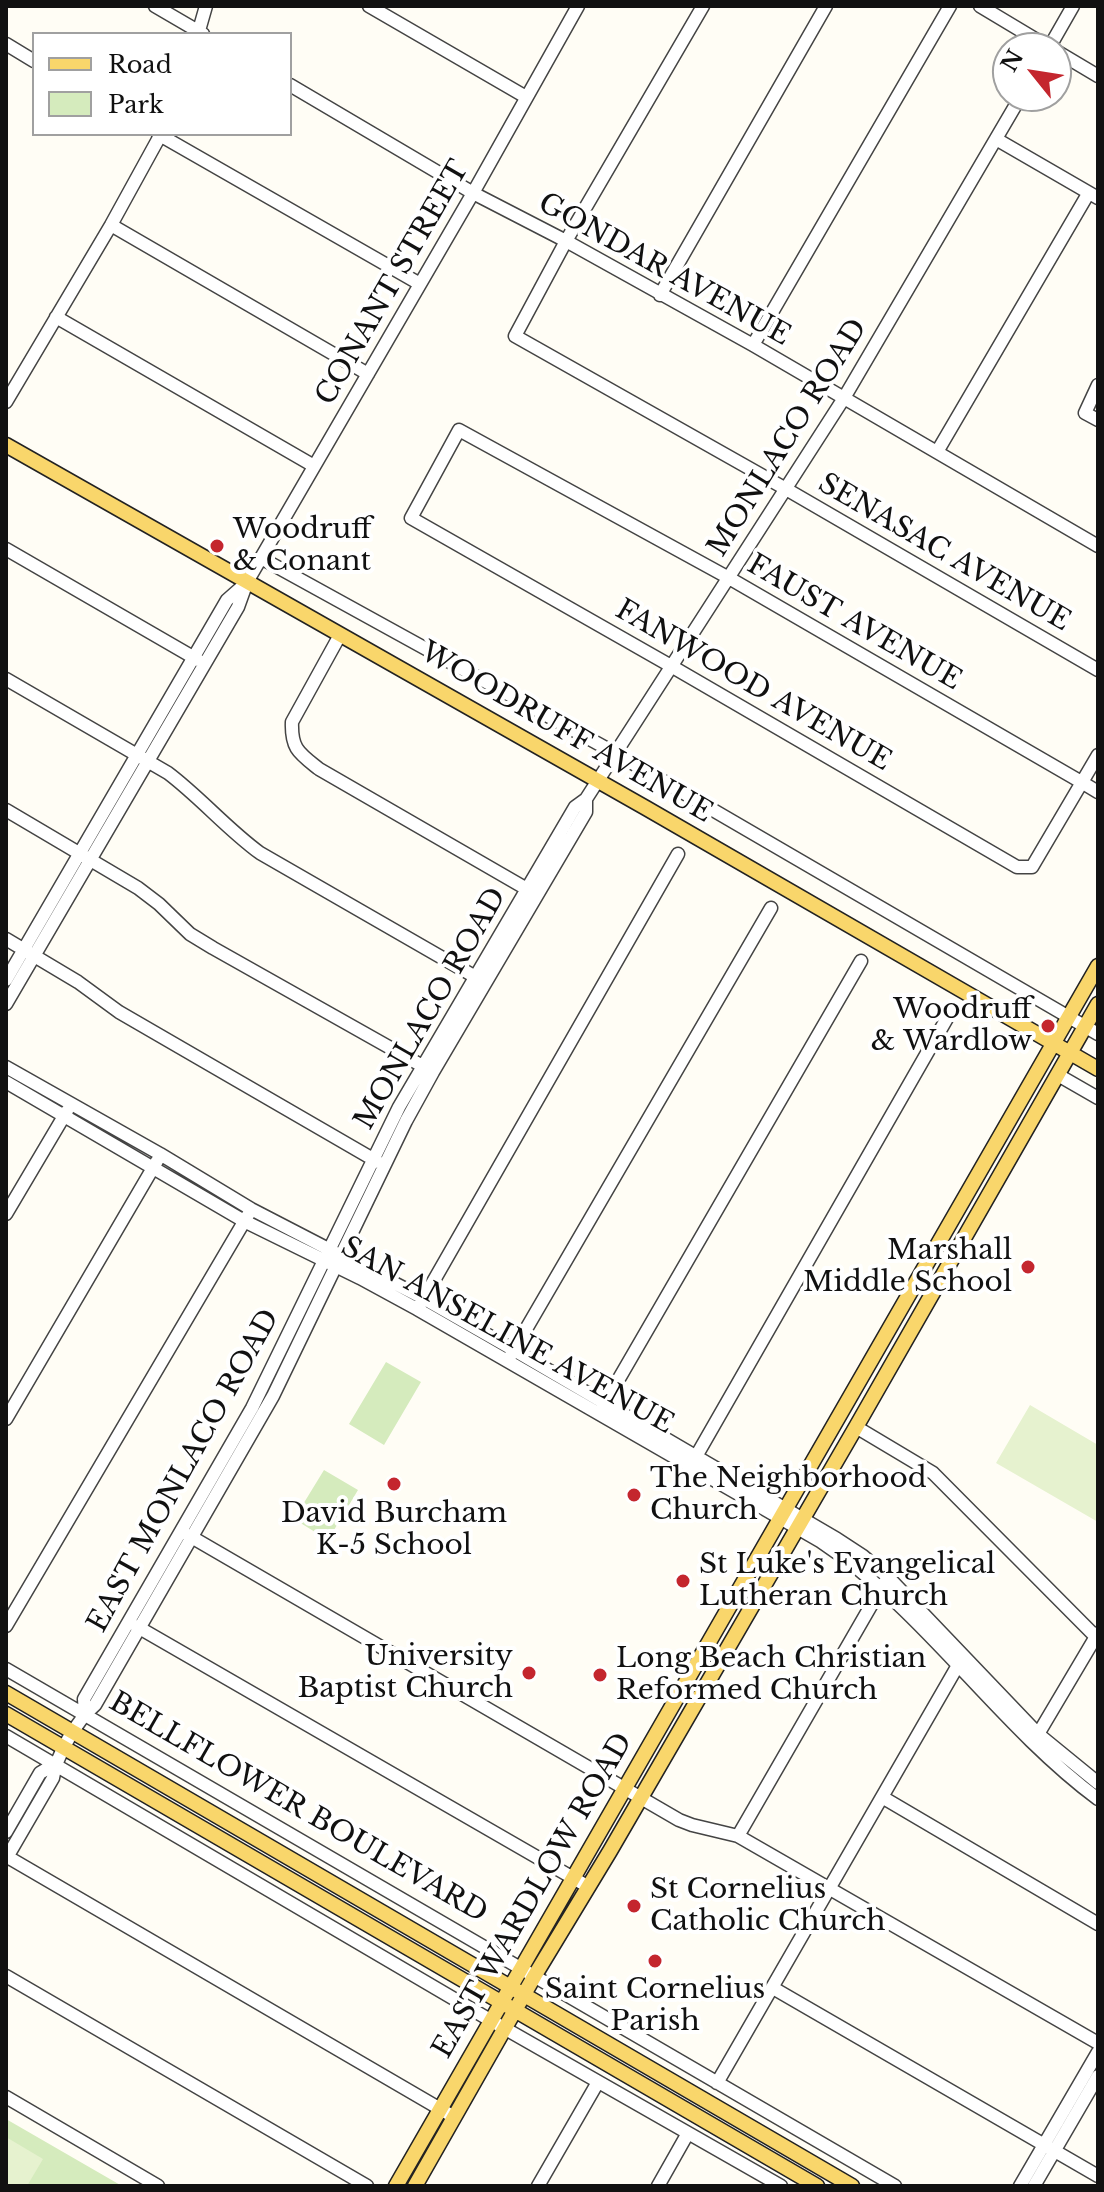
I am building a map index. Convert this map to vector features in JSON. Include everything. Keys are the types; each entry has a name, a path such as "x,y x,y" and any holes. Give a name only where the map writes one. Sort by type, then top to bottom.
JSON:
{"main road":[{"name":"WOODRUFF AVENUE","path":"6,445 1098,1069"},
{"name":"EAST WARDLOW ROAD","path":"396,2186 1098,966"},
{"name":"EAST WARDLOW ROAD","path":"415,2186 1070,1053 1091,1031 1098,1004"},
{"path":"727,1610 743,1619"},
{"name":"BELLFLOWER BOULEVARD","path":"6,1693 852,2186"},
{"path":"676,1699 692,1708"},
{"path":"6,1714 817,2186"}],"street":[{"path":"155,6 198,32"},
{"path":"200,32 206,6"},
{"path":"369,6 526,97"},
{"name":"CONANT STREET","path":"6,1004 29,953 199,660 238,607 247,582 578,6"},
{"path":"566,241 703,6"},
{"path":"660,295 826,6"},
{"path":"753,345 950,6"},
{"path":"980,6 1023,32"},
{"path":"1058,32 1073,6"},
{"path":"6,44 32,60"},
{"path":"1072,61 1098,76"},
{"name":"GONDAR AVENUE","path":"292,86 473,193 753,345 1098,546"},
{"name":"MONLACO ROAD","path":"332,1258 428,1069 532,892 586,812 586,799 596,781 844,398 1012,112"},
{"path":"6,402 111,225 159,136"},
{"path":"162,136 420,284"},
{"path":"937,452 1093,196 996,139"},
{"path":"111,225 368,374"},
{"name":"SENASAC AVENUE","path":"566,241 515,336 1098,670"},
{"path":"56,317 314,466"},
{"path":"1098,385 1085,413 1098,420"},
{"name":"FAUST AVENUE","path":"436,473 459,430 729,578 1098,792"},
{"name":"FANWOOD AVENUE","path":"436,473 411,518 1017,867 1032,867 1083,783"},
{"path":"6,549 199,660"},
{"name":"WOODRUFF AVENUE","path":"261,558 615,753 1091,1031"},
{"path":"340,635 292,722 291,736 296,750 319,769 532,892"},
{"path":"6,679 168,773 191,791 235,835 260,853 480,980"},
{"path":"1083,783 1098,755"},
{"path":"6,810 138,888 190,934 428,1069"},
{"path":"420,1304 678,854"},
{"path":"511,1355 771,908"},
{"path":"6,939 78,982 119,1012 378,1163"},
{"name":"CONANT STREET","path":"6,980 29,953"},
{"path":"602,1408 861,961"},
{"path":"693,1461 950,1013"},
{"name":"SAN ANSELINE AVENUE","path":"6,1067 153,1168 244,1221 332,1258"},
{"path":"1058,1075 1098,1098"},
{"name":"SAN ANSELINE AVENUE","path":"6,1082 160,1154 332,1258 511,1355 799,1523 845,1558 885,1582 1098,1799"},
{"path":"6,1214 67,1110"},
{"path":"6,1419 160,1154"},
{"path":"6,1626 251,1209"},
{"name":"EAST MONLACO ROAD","path":"6,1857 53,1778 55,1764 85,1714 95,1705 134,1625 273,1396 332,1258"},
{"path":"856,1427 933,1473 1097,1635 1035,1738"},
{"path":"187,1534 641,1798 692,1825 738,1836 1098,2043"},
{"path":"738,1836 885,1582"},
{"path":"134,1625 587,1886"},
{"path":"717,2083 961,1661"},
{"name":"BELLFLOWER BOULEVARD","path":"6,1669 895,2186"},
{"path":"6,1736 780,2186"},
{"name":"SAN ANSELINE AVENUE","path":"1035,1738 1098,1783"},
{"path":"6,1832 40,1773 55,1764"},
{"path":"882,1797 1098,1924"},
{"path":"6,1857 454,2117"},
{"path":"6,1976 367,2186"},
{"path":"773,1988 1098,2176"},
{"path":"1034,2186 1098,2052"},
{"path":"1020,2186 1050,2148 1098,2076"},
{"path":"538,2186 598,2082"},
{"path":"6,2097 158,2186"},
{"path":"658,2186 688,2133"}],"green space":[{"path":"386,1362 421,1382 384,1445 349,1424"},
{"path":"1030,1405 1098,1445 1098,1522 996,1463"},
{"path":"324,1470 358,1490 328,1540 294,1519"},
{"path":"6,2119 122,2186 6,2186"},
{"path":"6,2137 43,2159 27,2186 6,2186"}],"place":[{"name":"Woodruff & Conant","path":"217,546"},
{"name":"Woodruff & Wardlow","path":"1048,1026"},
{"name":"Marshall Middle School","path":"1028,1267"},
{"name":"David Burcham K-5 School","path":"394,1484"},
{"name":"The Neighborhood Church","path":"634,1495"},
{"name":"St Luke's Evangelical Lutheran Church","path":"683,1581"},
{"name":"University Baptist Church","path":"529,1673"},
{"name":"Long Beach Christian Reformed Church","path":"600,1675"},
{"name":"St Cornelius Catholic Church","path":"634,1906"},
{"name":"Saint Cornelius Parish","path":"655,1961"}]}
